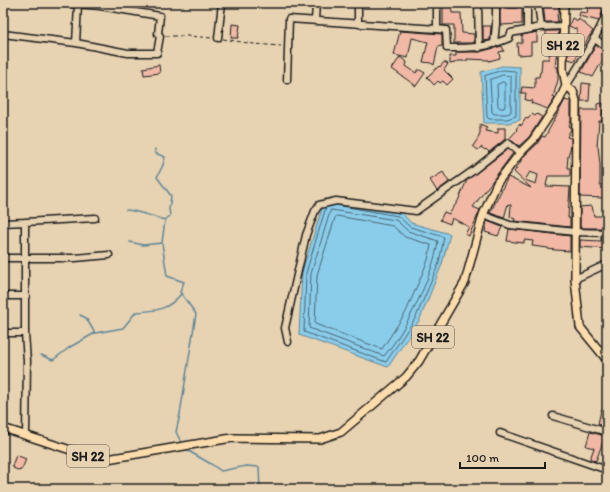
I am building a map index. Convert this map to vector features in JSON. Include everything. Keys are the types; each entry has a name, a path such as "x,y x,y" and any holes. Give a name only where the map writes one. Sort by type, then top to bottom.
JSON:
{"main road":[{"name":"SH 22","path":"3,428 95,458 107,460 189,444 232,438 320,439 341,432 406,376 419,361 465,282 483,215 498,183 520,153 532,140 559,100 566,86 563,70 564,3"},
{"path":"566,86 573,91 576,101 575,279 580,327 607,360"}],"street":[{"path":"3,34 76,43 128,54 156,53 160,36 158,34 160,16 100,5 61,3"},
{"path":"218,38 222,3"},
{"path":"315,21 316,3"},
{"path":"358,3 358,24"},
{"path":"437,3 437,29"},
{"path":"478,3 479,48"},
{"path":"494,44 496,3"},
{"path":"526,30 527,3"},
{"path":"538,3 541,27"},
{"path":"76,43 78,5"},
{"path":"566,86 594,38 604,26 607,13"},
{"path":"286,80 289,19 446,30 447,48 479,48 510,38 511,33 541,27 564,26"},
{"path":"594,38 607,48"},
{"path":"288,342 285,328 306,235 315,211 320,205 336,201 416,211 474,170 508,143 520,153"},
{"path":"483,215 510,225 575,232 607,233"},
{"path":"3,223 95,218"},
{"path":"25,222 25,332 27,361 26,436"},
{"path":"3,258 75,258 109,256"},
{"path":"575,279 607,264"},
{"path":"3,296 26,296"},
{"path":"3,333 25,332"},
{"path":"553,416 607,432"},
{"path":"500,433 607,470"}],"path":[{"path":"160,36 218,38 279,46 288,44"}],"water":[{"path":"502,66 520,67 520,120 508,123 484,123 481,72"},
{"path":"325,199 401,212 411,223 450,234 442,264 420,319 388,367 299,335 302,272"}],"building":[{"path":"517,3 522,3 522,24 500,25 500,4 507,4 507,8 517,8"},
{"path":"543,3 557,3 559,7 559,14 557,14 558,22 545,22"},
{"path":"589,3 604,3 599,21 579,16 580,12 587,13"},
{"path":"443,4 451,4 452,13 461,13 462,33 474,34 474,43 454,43 454,25 443,25"},
{"path":"572,18 578,21 579,19 593,31 584,46 581,45 575,61 568,59 568,43 571,44 578,30 569,26"},
{"path":"232,24 240,25 238,38 231,38"},
{"path":"483,26 491,26 490,40 483,41"},
{"path":"400,31 442,34 442,46 438,47 434,65 423,62 428,42 412,38 408,58 394,55"},
{"path":"546,31 559,31 555,67 558,67 558,80 553,97 555,98 548,109 531,103 532,101 525,100 526,93 521,93 522,87 535,88 535,77 539,77 541,72 542,59 549,59 549,54 551,54 551,42 546,42"},
{"path":"537,32 537,42 531,42 531,54 518,55 517,43 522,43 522,35"},
{"path":"596,45 607,52 607,60 605,63 602,61 593,77 581,72"},
{"path":"502,46 504,51 499,52 500,58 489,61 467,59 467,61 458,61 450,64 450,56 456,56 456,52 479,52"},
{"path":"400,57 407,62 406,66 416,73 420,70 425,73 416,86 392,69"},
{"path":"444,62 448,64 444,70 453,79 447,85 443,81 440,83 438,81 434,85 427,77"},
{"path":"159,65 160,73 144,75 143,68"},
{"path":"582,83 590,84 589,101 581,101"},
{"path":"565,100 571,102 571,121 569,126 571,129 567,137 571,138 567,168 570,168 570,176 548,176 546,186 570,187 568,218 570,218 570,227 514,221 515,219 510,217 511,205 508,204 504,218 490,213 508,177 531,188 514,172 524,156 537,144 542,136 545,137","holes":["530,172 538,175 536,184 525,180"]},
{"path":"603,103 602,121 599,121 597,146 600,164 600,185 607,185 607,191 604,190 604,198 580,197 581,110 597,110 597,104"},
{"path":"532,114 535,116 537,114 542,117 529,137 519,146 509,139 520,124 521,126 526,118 528,119"},
{"path":"480,124 487,127 485,131 498,133 498,128 505,128 505,139 488,153 489,152 486,149 485,150 481,147 478,150 473,146 480,133"},
{"path":"508,149 513,153 473,207 480,210 469,236 465,234 469,227 452,218 450,224 440,220 444,212 449,214 458,201 467,180"},
{"path":"443,172 449,182 437,191 430,180"},
{"path":"592,206 594,216 607,216 607,228 580,228 580,207"},
{"path":"487,221 502,227 498,236 485,232"},
{"path":"509,229 570,236 570,251 532,246 533,241 524,240 524,243 507,241"},
{"path":"601,237 607,237 607,249 580,247 580,240 601,241"},
{"path":"601,410 607,411 603,426 598,424"},
{"path":"590,432 605,436 596,461 590,459 594,448 586,446"},
{"path":"16,455 26,459 20,471 12,466"}],"waterway":[{"path":"155,149 155,153 165,157 157,177 171,196 169,209 170,216 165,220 162,243 167,276 184,282 180,292 196,314 176,432 182,444"},
{"path":"126,210 165,220"},
{"path":"130,242 143,245 162,243"},
{"path":"80,315 86,318 95,333 123,328 136,312 161,309 181,294"},
{"path":"41,355 53,360 70,347 95,333"},
{"path":"185,449 221,471 246,466 259,467 260,489"}]}
